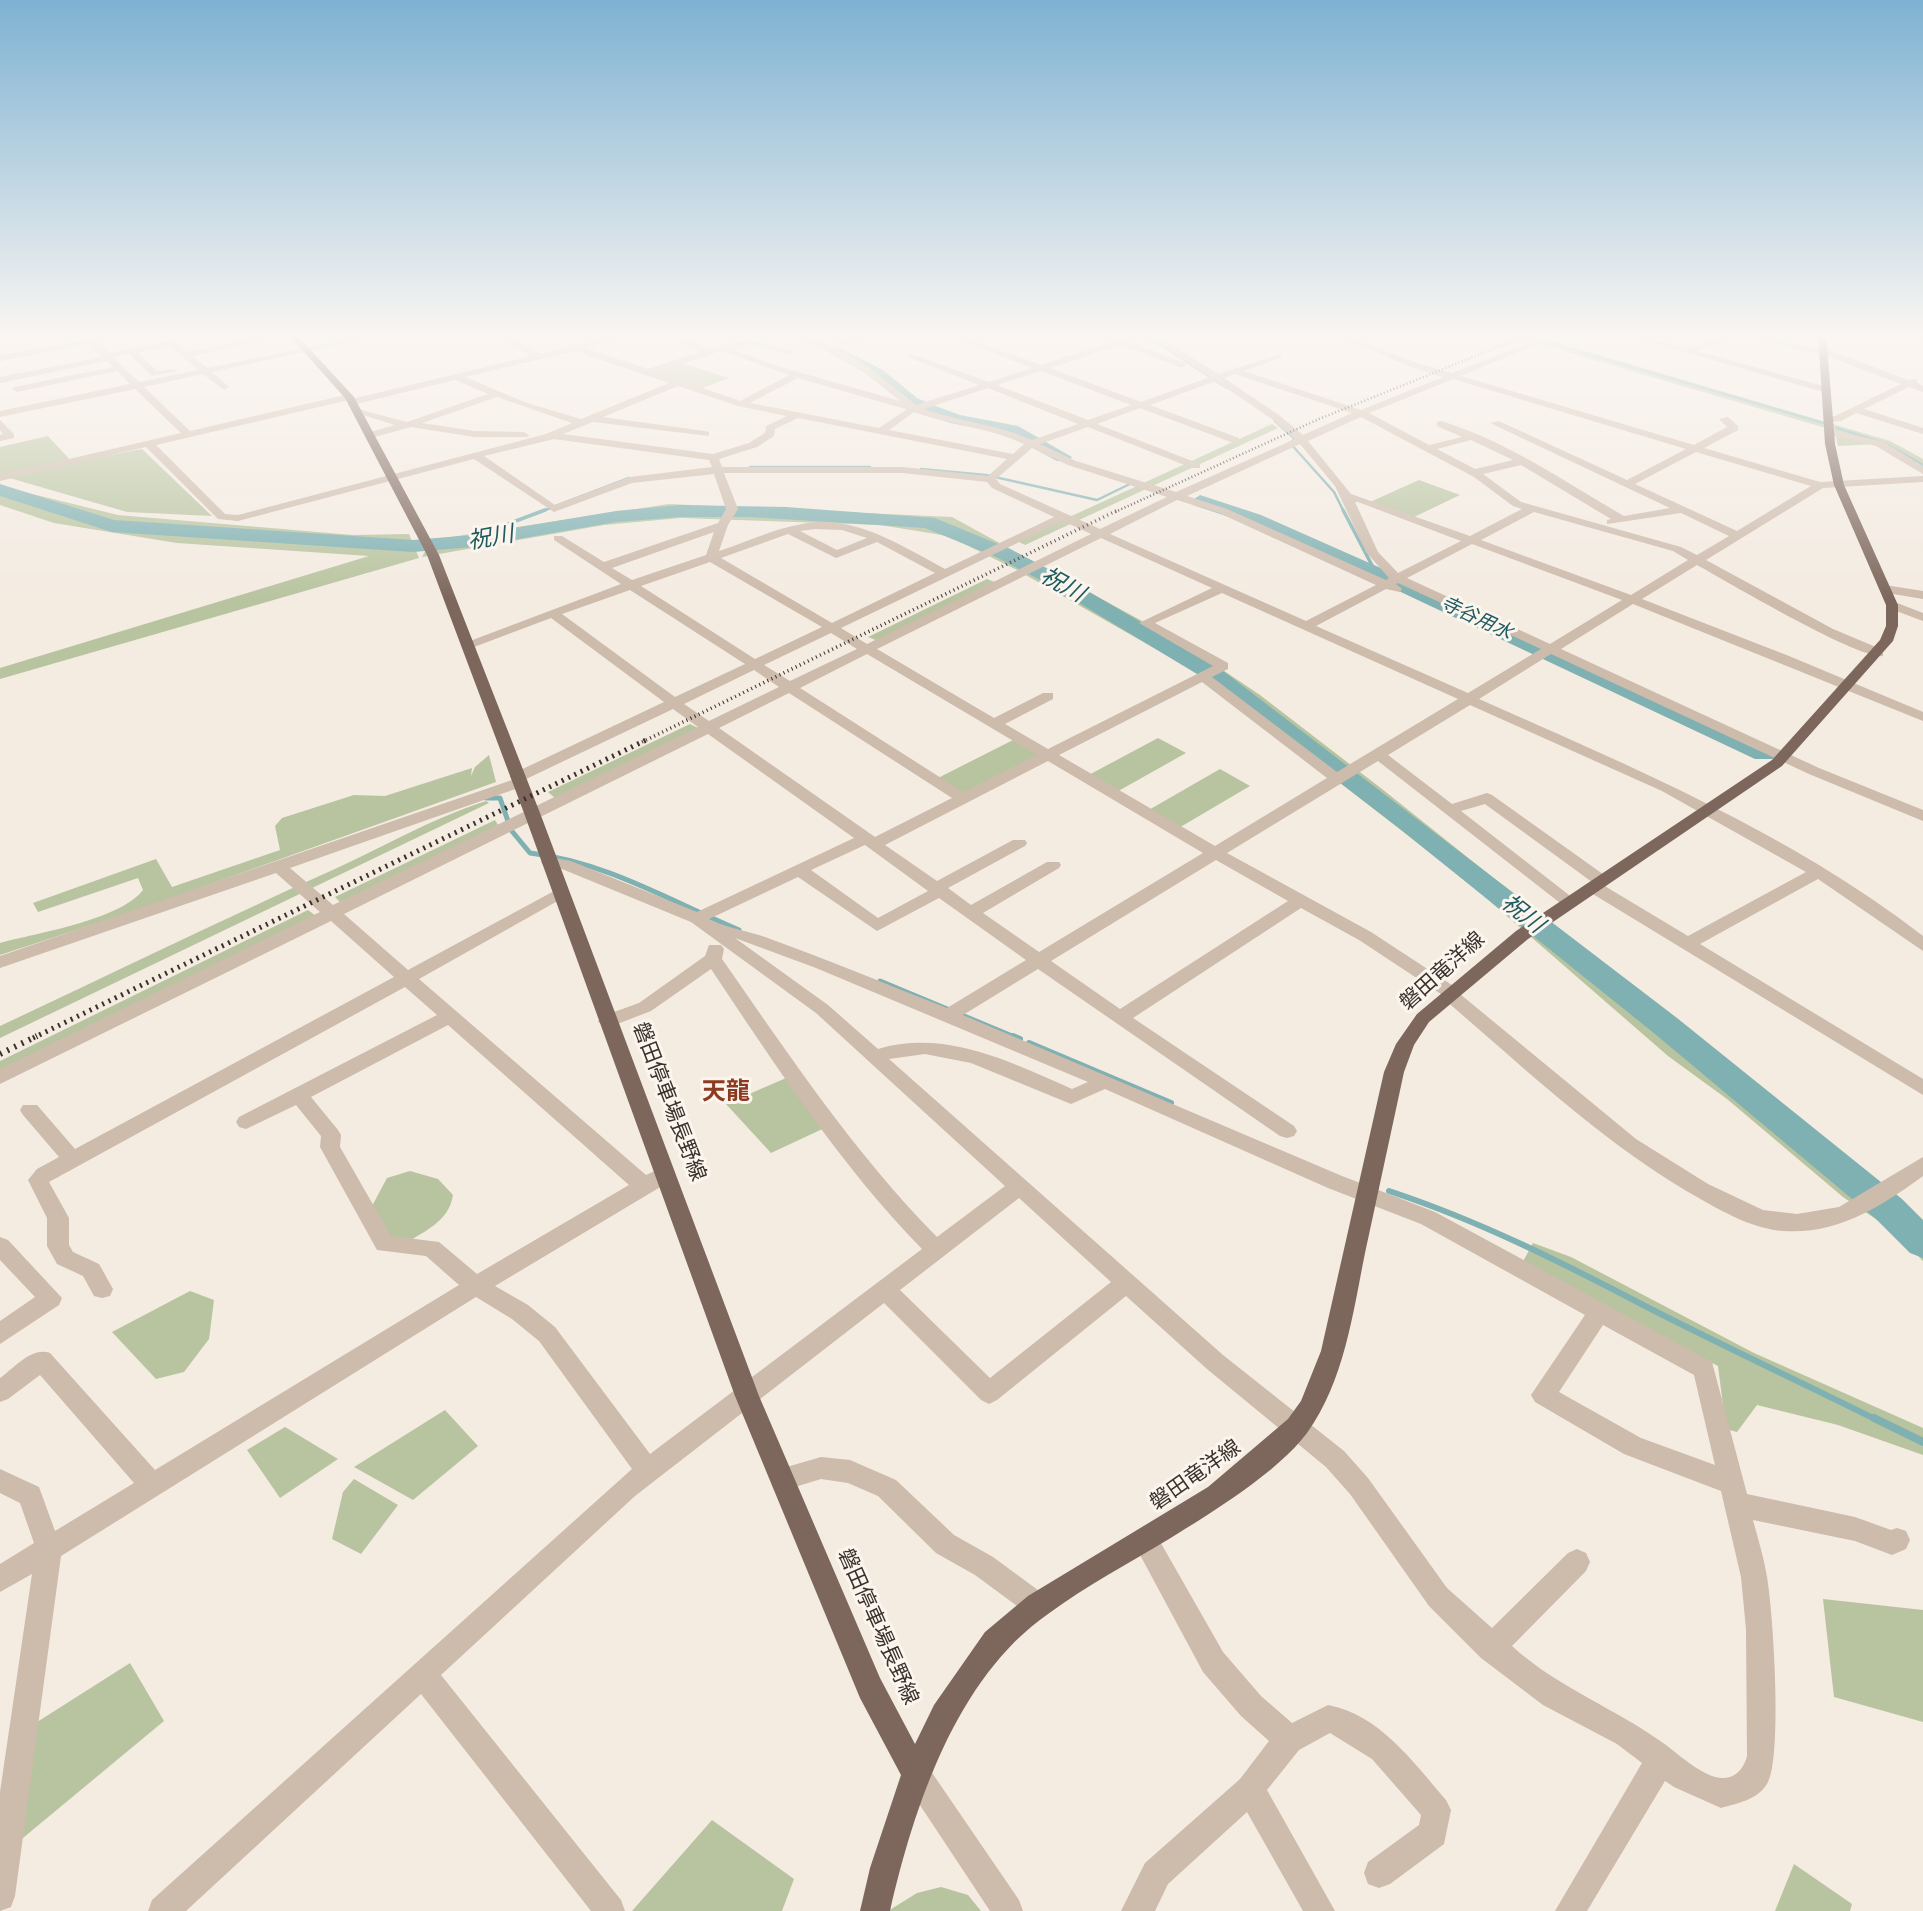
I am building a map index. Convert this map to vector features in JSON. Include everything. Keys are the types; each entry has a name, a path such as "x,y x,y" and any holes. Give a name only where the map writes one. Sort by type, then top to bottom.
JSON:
{"main road":[{"name":"磐田停車場長野線","path":"364,422 428,545 469,644 747,1396 870,1688 916,1774"},
{"path":"1829,422 1839,485 1892,605"},
{"name":"磐田竜洋線","path":"916,1774 944,1715 995,1642 1037,1605 1104,1561 1144,1540 1217,1494 1297,1427 1310,1408 1333,1351 1394,1072 1405,1044 1423,1018 1522,934 1761,775 1878,653 1892,626 1892,605"},
{"path":"875,1911 885,1868 916,1774"}],"street":[{"path":"176,422 189,435"},
{"path":"0,478 247,422"},
{"path":"400,422 475,434 547,436 713,457 753,445 770,434 770,428 782,422"},
{"path":"372,435 413,422"},
{"path":"149,444 222,517 237,518 547,436 583,422"},
{"path":"597,422 705,434"},
{"path":"833,422 1015,457"},
{"path":"882,430 894,422"},
{"path":"955,422 1004,431 1072,463 1232,515 1392,581 1547,654 1923,816"},
{"path":"1083,422 1196,466"},
{"path":"990,479 1031,444 1093,422"},
{"path":"1185,422 1235,440"},
{"path":"1282,422 1302,439 1347,497 1370,553 1392,581"},
{"path":"0,1077 1175,497 1340,422"},
{"path":"1377,422 1473,472 1506,498 1531,509 1663,543 1828,632 1878,653"},
{"path":"1608,422 1820,485 1923,479"},
{"path":"1625,485 1734,428 1728,422"},
{"path":"1829,426 1835,422"},
{"path":"1895,422 1923,431"},
{"path":"0,423 10,436 0,438"},
{"path":"1495,423 1737,535"},
{"path":"1441,425 1526,462 1622,520"},
{"path":"1829,426 1880,444 1923,471"},
{"path":"1425,449 1473,437"},
{"path":"475,455 554,509 630,480 718,470 903,470 990,479 996,486 1063,517 1710,810 1818,872 1882,913 1923,945"},
{"path":"1473,472 1567,456"},
{"path":"711,557 727,517 713,457"},
{"path":"948,1016 1547,654 1820,485"},
{"path":"1347,497 1360,499 1850,684 1923,717"},
{"path":"1306,626 1531,509"},
{"path":"1593,525 1680,510"},
{"path":"602,567 727,517"},
{"path":"0,962 518,780 1063,517"},
{"path":"469,644 711,557 791,531 824,524 847,527 944,573"},
{"path":"791,531 836,554 875,539"},
{"path":"558,538 964,799"},
{"path":"711,557 1216,854 1365,936 1451,994 1629,1144 1652,1160 1752,1216 1779,1223 1837,1217 1886,1191 1923,1165"},
{"path":"709,927 800,870 964,799 1223,666 1145,623 1220,589"},
{"path":"1885,589 1923,595"},
{"path":"1892,605 1923,617"},
{"path":"552,613 938,890 1287,1131"},
{"path":"1203,676 1337,779"},
{"path":"995,723 1048,696"},
{"path":"1379,755 1570,902"},
{"path":"1799,773 1923,826"},
{"path":"1451,809 1487,798 1597,884 1923,1088"},
{"path":"800,870 877,926 1019,843"},
{"path":"549,862 565,864 709,927 822,1009 1215,1362 1335,1459 1359,1486 1438,1597 1491,1648 1553,1695 1627,1734 1684,1777 1721,1793 1748,1785 1758,1773 1760,1629 1754,1577 1704,1369 1428,1219 1335,1182 948,1016 732,931 709,927"},
{"path":"971,913 1053,865"},
{"path":"278,866 644,1186"},
{"path":"1689,943 1818,872"},
{"path":"102,1289 91,1270 65,1258 58,1246 58,1218 38,1180 72,1159 562,894"},
{"path":"1120,1018 1299,901"},
{"path":"709,927 713,958 778,1054 884,1197 936,1250"},
{"path":"607,1022 645,1007 713,958"},
{"path":"246,1122 448,1017"},
{"path":"876,1056 889,1051 949,1049 987,1061 1070,1097 1090,1090 1103,1081"},
{"path":"299,1095 331,1135 330,1147 385,1244 431,1248 476,1286 520,1312 547,1334 648,1471"},
{"path":"30,1110 72,1159"},
{"path":"0,1579 476,1286 665,1174"},
{"path":"163,1911 648,1471 1020,1186"},
{"path":"0,1246 51,1298 0,1334"},
{"path":"885,1290 989,1393 1127,1282"},
{"path":"1599,1313 1543,1395 1633,1446 1734,1493 1855,1529 1879,1541 1892,1543 1897,1540"},
{"path":"0,1392 42,1360 152,1485"},
{"path":"782,1479 821,1468 850,1472 879,1485 945,1544 984,1566 1037,1605"},
{"path":"0,1481 30,1494 49,1549 3,1850 0,1896"},
{"path":"1144,1540 1213,1662 1251,1706 1289,1740"},
{"path":"1491,1648 1577,1562"},
{"path":"423,1674 610,1911"},
{"path":"1136,1911 1150,1891 1156,1874 1250,1789 1266,1765 1289,1740 1328,1719 1339,1721 1381,1749 1436,1810 1433,1833 1380,1873"},
{"path":"1570,1911 1661,1760"},
{"path":"916,1774 1008,1911"},
{"path":"1250,1789 1321,1911"}],"green space":[{"path":"1806,422 1826,422 1890,441 1923,459 1923,470 1880,444 1838,446 1835,433"},
{"path":"1272,424 1278,428 1025,545 1017,541"},
{"path":"48,436 72,462 56,466 142,449 212,516 127,512 6,477 0,478 0,447"},
{"path":"1419,480 1460,495 1412,518 1370,502"},
{"path":"0,486 118,515 353,535 409,534 419,558 0,679 0,668 369,556 177,543 54,523 0,505"},
{"path":"669,504 952,517 1184,644 1260,695 1382,789 1857,1168 1923,1229 1923,1261 1892,1230 1843,1197 1727,1099 1668,1056 1470,884 1205,677 1017,570 948,536 880,525 681,518 604,525 422,557 431,540"},
{"path":"987,579 997,583 878,641 868,637"},
{"path":"690,724 698,728 555,798 548,792"},
{"path":"1158,738 1186,753 1113,794 1085,777"},
{"path":"1015,739 1041,755 962,795 936,779"},
{"path":"489,755 496,782 149,906 0,955 0,943 77,924 116,910 143,890 138,878 38,912 33,903 156,859 172,887 280,850 275,826 282,818 354,795 385,796 472,768 471,776 475,767"},
{"path":"1220,769 1250,786 1177,829 1147,811"},
{"path":"486,801 489,803 0,1038 0,1026 425,825"},
{"path":"495,820 498,825 341,903 335,897"},
{"path":"308,910 316,916 0,1071 0,1061"},
{"path":"793,1075 831,1125 771,1153 726,1104"},
{"path":"410,1171 438,1179 453,1195 451,1204 441,1219 403,1245 383,1240 372,1206 387,1178"},
{"path":"1533,1243 1571,1257 1754,1353 1923,1428 1923,1455 1838,1425 1757,1405 1737,1432 1726,1429 1718,1366 1602,1307 1519,1269"},
{"path":"190,1291 214,1300 209,1339 184,1372 156,1379 112,1332"},
{"path":"445,1410 478,1446 413,1500 354,1467"},
{"path":"285,1427 338,1459 280,1498 247,1450"},
{"path":"354,1479 398,1505 361,1554 332,1539 343,1492"},
{"path":"1823,1599 1923,1610 1923,1722 1834,1697"},
{"path":"130,1663 164,1721 6,1852 23,1731"},
{"path":"712,1820 794,1879 782,1911 632,1911"},
{"path":"1794,1864 1852,1904 1850,1911 1775,1911"},
{"path":"941,1887 968,1895 981,1911 888,1911 917,1893"}],"waterway":[{"name":"寺谷用水","path":"972,422 1012,430 1063,457"},
{"path":"1276,422 1295,439 1290,443 1334,492 1343,510"},
{"path":"1837,428 1886,444 1923,465"},
{"path":"750,467 870,467"},
{"path":"921,469 986,475 1097,500 1132,483"},
{"path":"540,512 629,478"},
{"name":"祝川","path":"0,490 112,526 413,546 501,537 616,516 680,511 750,511 928,522 1003,553 1053,579 1210,672 1409,823 1666,1026 1889,1209 1923,1243"},
{"name":"寺谷用水","path":"1200,501 1254,519 1376,573 1764,754"},
{"path":"452,545 545,510"},
{"path":"1343,510 1376,573"},
{"path":"486,798 500,798 511,830 530,853 558,858 611,874 739,930"},
{"path":"880,981 1017,1038"},
{"path":"1013,1036 1020,1039"},
{"path":"1029,1043 1171,1103"},
{"path":"1389,1191 1521,1244 1877,1420"},
{"path":"1874,1418 1923,1442"}],"railway":[{"path":"1115,512 1312,422"},
{"path":"642,742 1118,510"},
{"path":"33,1038 646,740"},
{"path":"0,1054 37,1036"}],"district":[{"name":"天龍","path":"726,1093"}]}
